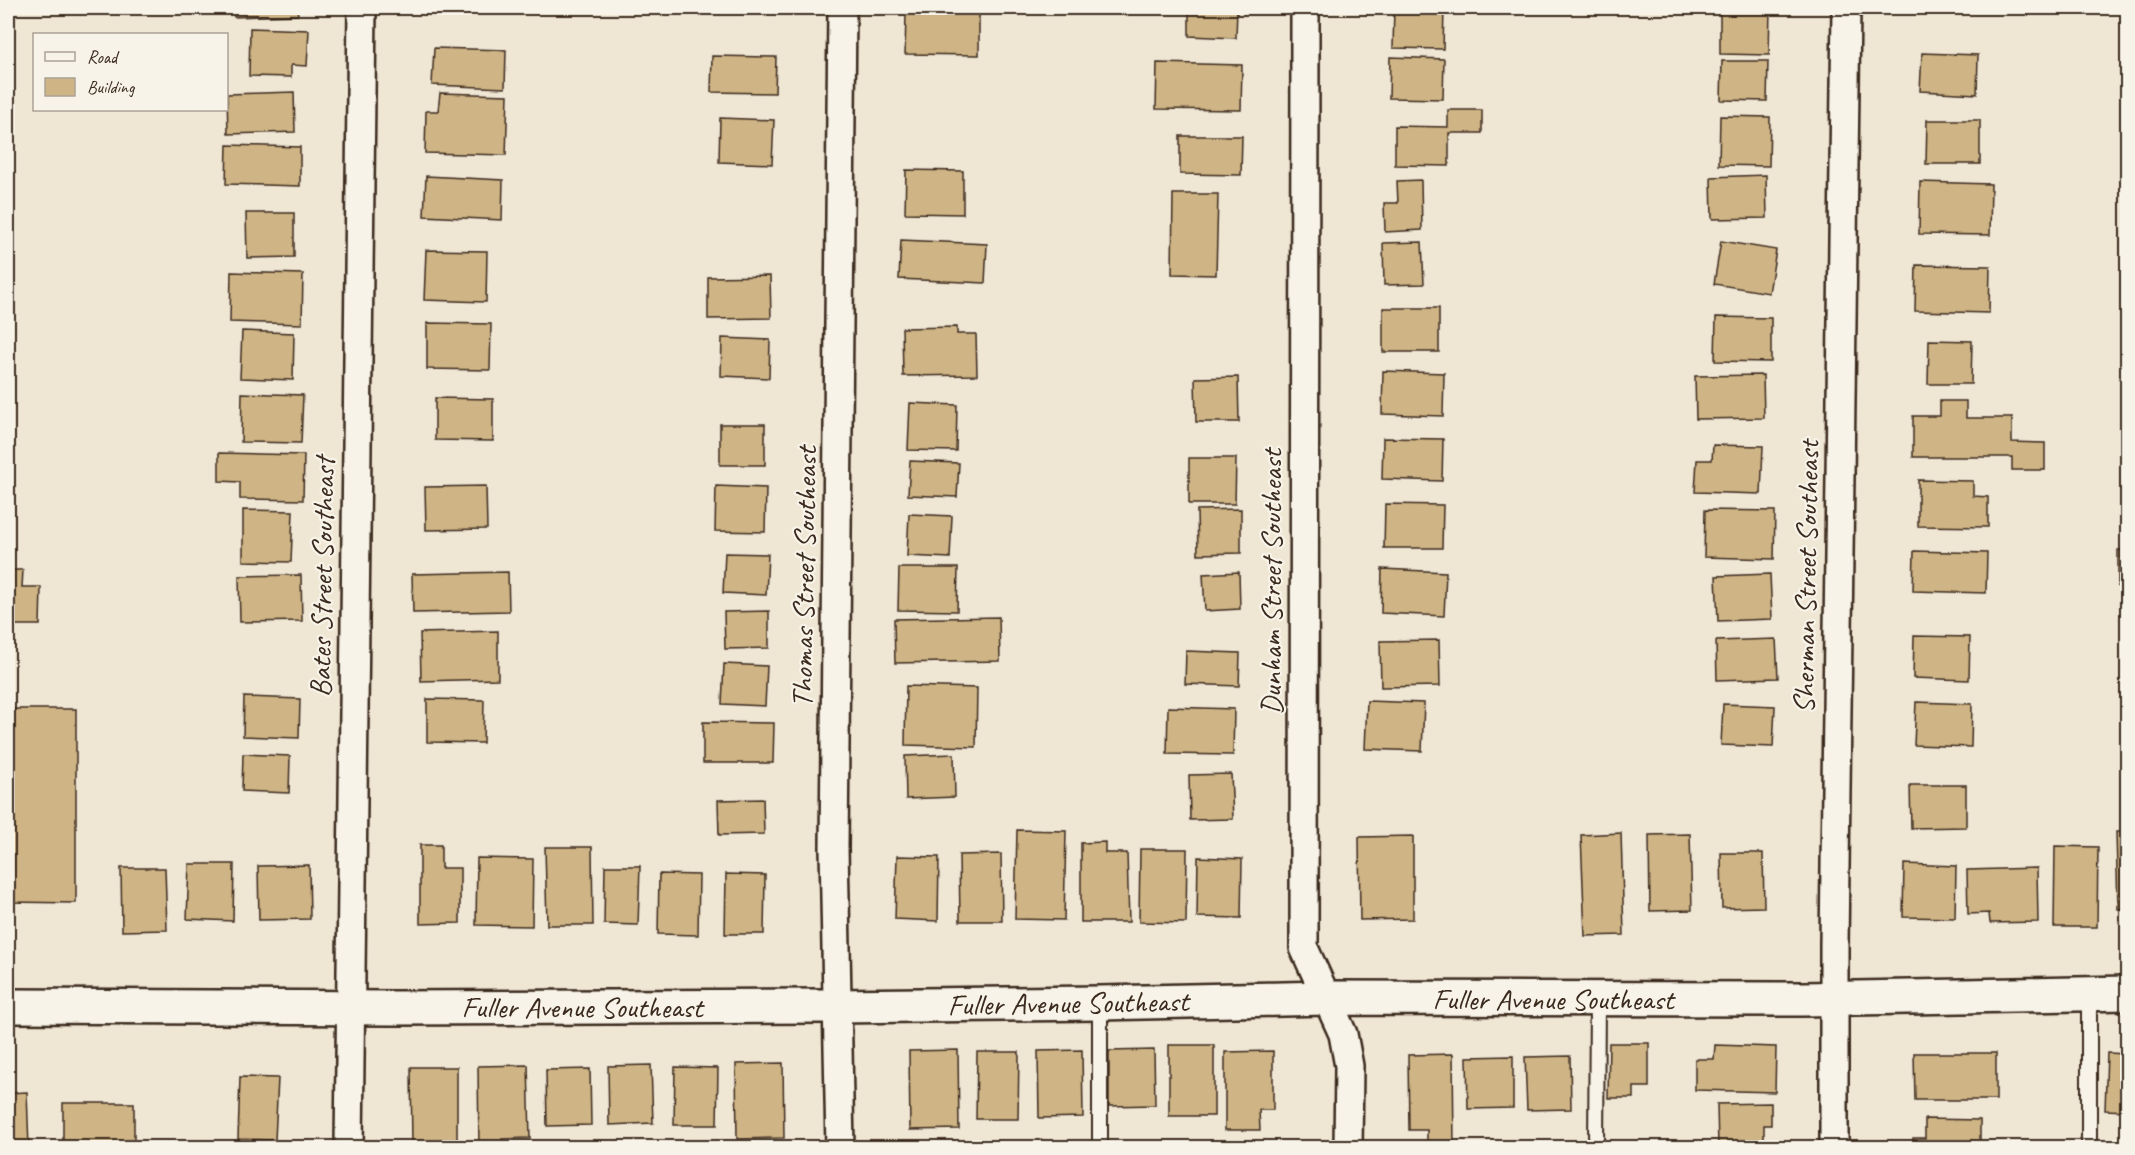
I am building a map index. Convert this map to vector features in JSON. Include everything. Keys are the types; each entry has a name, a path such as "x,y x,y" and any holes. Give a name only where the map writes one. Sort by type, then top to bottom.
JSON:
{"main road":[{"name":"Fuller Avenue Southeast","path":"8,1006 350,1008 837,1006 1326,998 1834,999 2127,993"}],"street":[{"name":"Bates Street Southeast","path":"349,1148 362,8"},
{"name":"Thomas Street Southeast","path":"840,1148 834,848 842,8"},
{"name":"Dunham Street Southeast","path":"1305,8 1304,948 1343,1034 1349,1066 1348,1148"},
{"name":"Sherman Street Southeast","path":"1834,1148 1846,8"}],"lane":[{"path":"2089,1148 2090,994"},
{"path":"1596,1148 1597,1000"},
{"path":"1100,1148 1101,1003"}],"building":[{"path":"234,8 297,8 298,15 234,17"},
{"path":"1189,8 1237,8 1236,38 1189,36"},
{"path":"1394,8 1444,8 1443,49 1393,48"},
{"path":"1720,8 1770,8 1769,55 1720,54"},
{"path":"906,13 979,14 979,55 905,54"},
{"path":"250,28 309,30 307,66 291,65 291,77 249,76"},
{"path":"434,48 506,50 505,88 432,85"},
{"path":"1922,53 1978,55 1977,94 1920,91"},
{"path":"712,56 776,57 775,93 711,92"},
{"path":"1390,57 1444,59 1443,99 1389,98"},
{"path":"1722,61 1768,61 1767,101 1721,100"},
{"path":"1157,63 1242,65 1241,110 1156,109"},
{"path":"294,92 295,132 228,134 228,94"},
{"path":"440,93 508,95 506,155 425,153 426,111 438,111"},
{"path":"1448,110 1482,110 1482,133 1449,133 1449,166 1395,165 1395,126 1448,127"},
{"path":"1720,116 1770,117 1769,166 1719,165"},
{"path":"720,118 774,120 772,164 719,162"},
{"path":"1927,120 1980,120 1980,164 1926,164"},
{"path":"1180,136 1242,136 1241,175 1180,174"},
{"path":"227,145 300,147 300,186 226,184"},
{"path":"906,170 963,171 963,214 905,213"},
{"path":"1766,175 1767,218 1712,219 1711,177"},
{"path":"426,176 503,180 502,220 424,216"},
{"path":"1421,180 1422,230 1385,232 1384,203 1398,203 1397,181"},
{"path":"1920,182 1991,184 1990,235 1919,234"},
{"path":"1173,194 1218,194 1216,275 1172,274"},
{"path":"246,213 294,213 294,257 247,258"},
{"path":"8,236 11,236 10,279 8,279"},
{"path":"901,240 987,244 985,283 899,279"},
{"path":"1721,241 1776,250 1769,293 1714,284"},
{"path":"1422,242 1424,284 1384,285 1383,243"},
{"path":"426,250 487,251 486,302 424,300"},
{"path":"1916,265 1990,266 1989,313 1915,311"},
{"path":"231,272 303,274 302,324 230,322"},
{"path":"770,276 771,318 708,319 708,277"},
{"path":"8,293 11,293 11,341 8,341"},
{"path":"1383,308 1439,308 1439,352 1383,352"},
{"path":"1716,317 1771,318 1771,362 1715,361"},
{"path":"427,323 491,324 490,370 427,369"},
{"path":"957,327 957,334 976,334 977,375 903,376 902,328"},
{"path":"242,331 294,333 293,380 240,378"},
{"path":"722,338 770,340 769,378 721,376"},
{"path":"1929,340 1972,341 1971,384 1928,384"},
{"path":"2123,348 2128,348 2128,385 2122,385"},
{"path":"9,354 9,401 8,401"},
{"path":"1383,371 1444,373 1443,416 1382,414"},
{"path":"1763,375 1764,418 1696,419 1695,376"},
{"path":"1238,377 1239,422 1196,422 1195,378"},
{"path":"242,393 303,395 301,443 241,442"},
{"path":"435,398 493,399 493,441 435,440"},
{"path":"1940,401 1966,401 1966,418 2012,418 2012,442 2045,443 2045,470 2012,470 2012,457 1913,457 1913,416 1940,416"},
{"path":"910,403 957,405 956,451 908,450"},
{"path":"720,424 765,424 765,465 720,465"},
{"path":"2120,428 2128,428 2128,464 2121,464"},
{"path":"1383,438 1443,439 1442,481 1382,479"},
{"path":"1713,445 1763,446 1761,494 1695,492 1697,460 1712,460"},
{"path":"219,453 304,455 303,500 240,499 240,482 219,481"},
{"path":"1189,458 1236,458 1235,504 1189,504"},
{"path":"910,461 959,463 957,497 908,495"},
{"path":"1918,480 1973,481 1973,496 1988,497 1988,527 1918,526"},
{"path":"486,486 487,529 426,530 425,487"},
{"path":"716,486 766,488 765,532 715,531"},
{"path":"1385,504 1443,505 1442,548 1384,548"},
{"path":"1241,509 1241,553 1198,554 1197,510"},
{"path":"243,510 293,511 291,562 243,561"},
{"path":"1705,510 1775,511 1774,559 1704,557"},
{"path":"909,514 952,516 950,558 907,556"},
{"path":"2118,550 2128,550 2128,587 2118,587"},
{"path":"1914,551 1987,553 1986,593 1913,591"},
{"path":"725,553 768,554 766,595 723,593"},
{"path":"899,568 958,568 957,611 898,610"},
{"path":"1382,569 1446,572 1444,616 1381,613"},
{"path":"8,570 23,570 22,587 41,587 40,625 8,625"},
{"path":"508,572 509,611 413,613 412,574"},
{"path":"1239,572 1240,609 1205,611 1203,574"},
{"path":"1770,574 1772,619 1718,621 1716,576"},
{"path":"301,575 302,621 240,622 239,576"},
{"path":"769,611 769,648 725,649 724,612"},
{"path":"999,617 1000,661 895,663 894,619"},
{"path":"498,631 498,679 421,681 420,633"},
{"path":"1914,636 1970,637 1969,680 1913,678"},
{"path":"1776,639 1778,678 1717,680 1716,641"},
{"path":"1439,640 1440,686 1381,687 1380,641"},
{"path":"1186,651 1240,653 1239,686 1185,684"},
{"path":"724,664 767,666 765,706 722,704"},
{"path":"906,686 977,688 976,747 905,745"},
{"path":"244,697 300,699 299,738 243,736"},
{"path":"427,699 484,700 483,743 427,742"},
{"path":"1367,701 1424,703 1422,751 1365,749"},
{"path":"1916,702 1972,704 1971,747 1914,745"},
{"path":"1723,704 1775,706 1773,747 1721,745"},
{"path":"1168,707 1234,709 1233,755 1167,754"},
{"path":"8,709 76,709 76,903 8,902"},
{"path":"703,722 774,723 773,763 703,763"},
{"path":"243,754 290,756 289,793 242,791"},
{"path":"954,754 955,797 906,799 905,756"},
{"path":"1231,774 1233,819 1190,820 1189,775"},
{"path":"1910,785 1966,785 1966,827 1911,828"},
{"path":"763,799 764,834 719,835 718,800"},
{"path":"1017,830 1066,831 1064,920 1015,919"},
{"path":"2116,832 2128,832 2128,909 2118,909"},
{"path":"1621,833 1624,935 1585,936 1581,835"},
{"path":"1690,834 1692,910 1650,911 1649,835"},
{"path":"1413,836 1413,919 1360,920 1359,837"},
{"path":"1105,842 1105,853 1127,853 1129,922 1081,922 1081,843"},
{"path":"420,845 441,845 441,868 460,868 460,923 420,924"},
{"path":"2055,846 2098,847 2097,927 2054,927"},
{"path":"545,847 592,847 593,925 547,925"},
{"path":"1140,849 1187,849 1186,923 1139,922"},
{"path":"1721,853 1763,853 1764,907 1722,908"},
{"path":"1001,854 1002,921 960,921 959,855"},
{"path":"897,856 939,857 938,921 895,919"},
{"path":"1198,857 1242,859 1241,918 1197,917"},
{"path":"477,858 533,859 532,926 476,925"},
{"path":"189,864 234,864 233,921 187,919"},
{"path":"1904,864 1956,866 1955,918 1903,917"},
{"path":"309,865 310,919 259,920 258,866"},
{"path":"605,866 640,866 638,925 604,924"},
{"path":"121,868 165,868 167,930 122,931"},
{"path":"2037,868 2038,922 1990,923 1989,913 1968,914 1967,870"},
{"path":"659,874 699,875 698,935 658,934"},
{"path":"726,874 765,875 764,934 725,934"},
{"path":"1609,1043 1649,1043 1649,1087 1634,1087 1634,1098 1608,1098"},
{"path":"1169,1045 1214,1045 1214,1116 1169,1116"},
{"path":"1715,1045 1776,1047 1775,1092 1695,1090 1695,1059 1714,1059"},
{"path":"958,1050 959,1129 910,1130 909,1051"},
{"path":"1082,1050 1083,1117 1039,1118 1038,1051"},
{"path":"1154,1050 1155,1105 1109,1106 1109,1051"},
{"path":"1273,1051 1273,1110 1259,1110 1260,1130 1225,1130 1225,1052"},
{"path":"977,1052 1019,1052 1018,1119 976,1119"},
{"path":"1914,1053 1996,1053 1996,1100 1915,1100"},
{"path":"2107,1053 2128,1054 2128,1111 2105,1110"},
{"path":"1453,1054 1454,1148 1427,1148 1427,1130 1409,1130 1408,1055"},
{"path":"1513,1056 1513,1108 1468,1109 1467,1057"},
{"path":"1570,1056 1571,1109 1527,1110 1525,1057"},
{"path":"783,1063 784,1138 737,1139 736,1064"},
{"path":"528,1065 530,1138 502,1139 502,1148 479,1148 478,1066"},
{"path":"651,1065 653,1123 609,1125 608,1066"},
{"path":"411,1067 457,1067 457,1145 412,1145"},
{"path":"675,1067 718,1068 717,1125 674,1125"},
{"path":"590,1069 591,1125 547,1126 546,1070"},
{"path":"240,1077 278,1078 275,1140 238,1139"},
{"path":"27,1092 29,1148 8,1148 8,1093"},
{"path":"63,1103 134,1103 134,1148 63,1148"},
{"path":"1771,1103 1771,1125 1764,1125 1764,1146 1718,1147 1717,1104"},
{"path":"1925,1119 1980,1120 1980,1148 1913,1148 1913,1138 1925,1138"}]}
